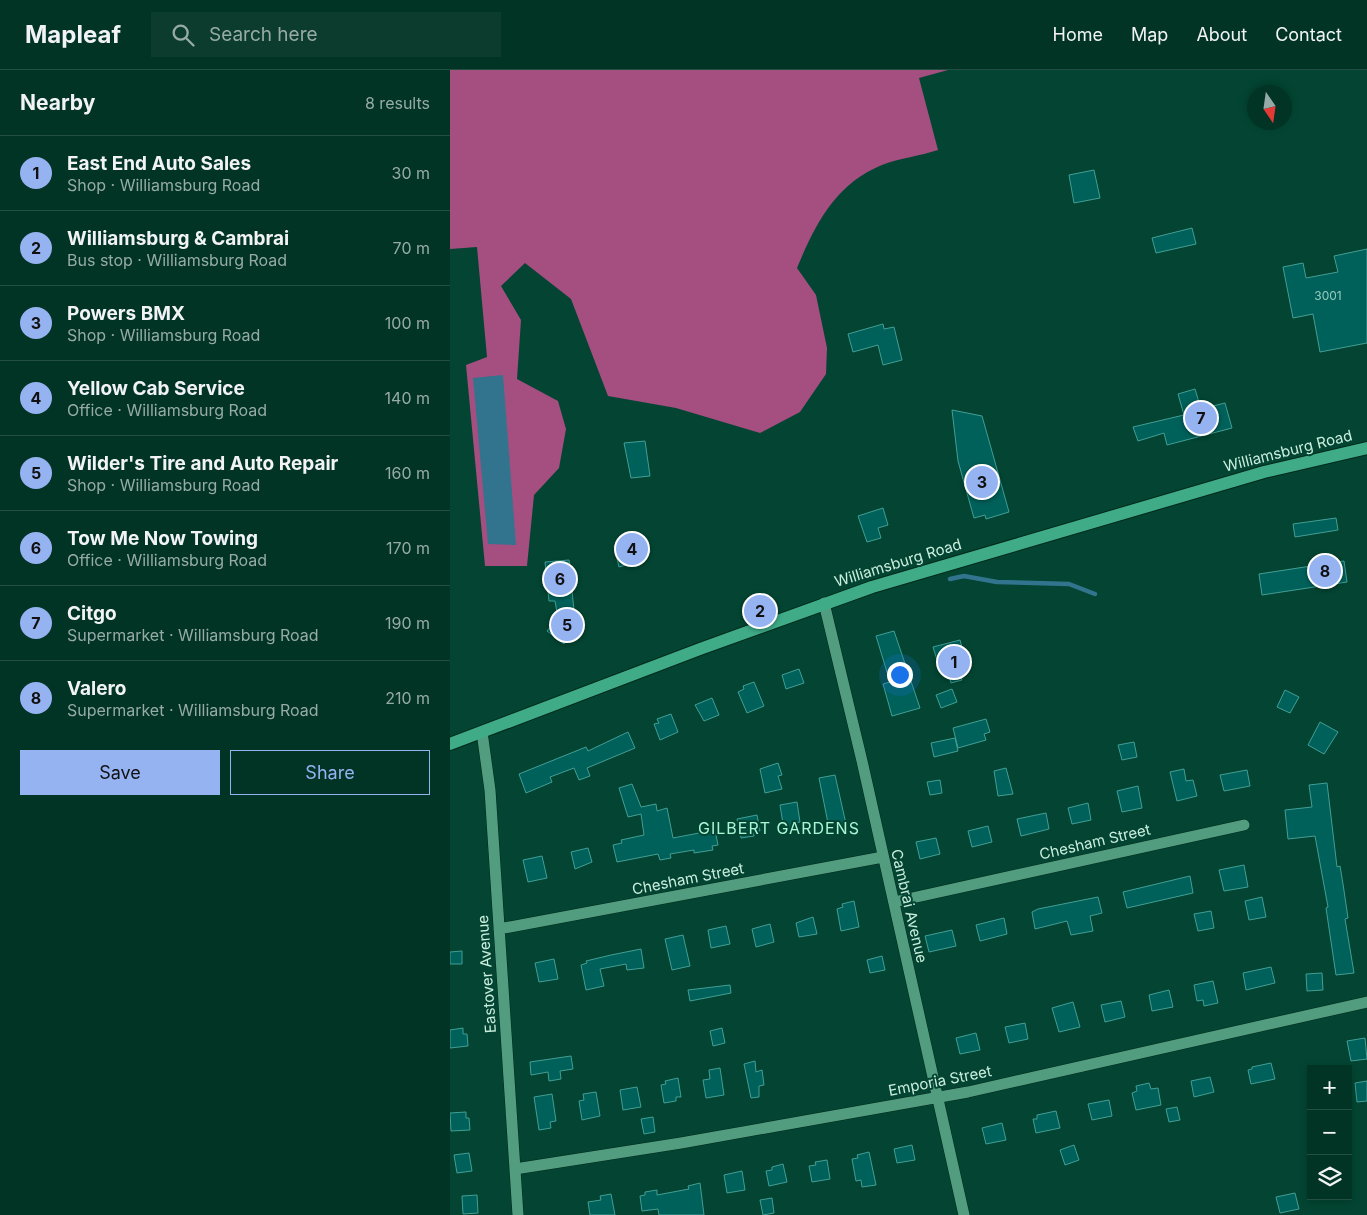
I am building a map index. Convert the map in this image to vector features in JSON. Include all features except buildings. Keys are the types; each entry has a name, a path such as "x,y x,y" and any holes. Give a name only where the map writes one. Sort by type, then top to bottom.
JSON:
{"main road":[{"name":"Williamsburg Road","path":"450,744 824,603 889,582 1264,472 1367,448"}],"street":[{"name":"Cambrai Avenue","path":"824,603 894,902 964,1215"},
{"name":"Eastover Avenue","path":"482,732 490,790 518,1215"},
{"name":"Chesham Street","path":"894,902 1244,825"},
{"name":"Chesham Street","path":"499,929 883,857"},
{"name":"Emporia Street","path":"515,1169 681,1143 937,1098 1367,1002"}],"shaded area":[{"path":"450,70 948,70 919,78 938,150 882,165 851,183 829,208 811,236 797,268 816,295 827,348 826,374 800,412 760,433 676,408 608,396 571,299 525,263 501,286 521,320 517,379 558,401 566,429 559,468 534,495 527,566 485,566 466,365 487,357 477,247 450,249"}],"water":[{"path":"503,375 516,545 488,544 473,378"}],"waterway":[{"path":"950,579 964,576 997,582 1069,584 1095,594"}],"place":[{"name":"Citgo","path":"1201,418"},
{"name":"Powers BMX","path":"982,482"},
{"name":"Yellow Cab Service","path":"632,549"},
{"name":"Valero","path":"1325,571"},
{"name":"Tow Me Now Towing","path":"560,579"},
{"name":"Williamsburg & Cambrai","path":"760,611"},
{"name":"Wilder's Tire and Auto Repair","path":"567,625"},
{"name":"East End Auto Sales","path":"954,662"}],"district":[{"name":"GILBERT GARDENS","path":"779,828"}]}
